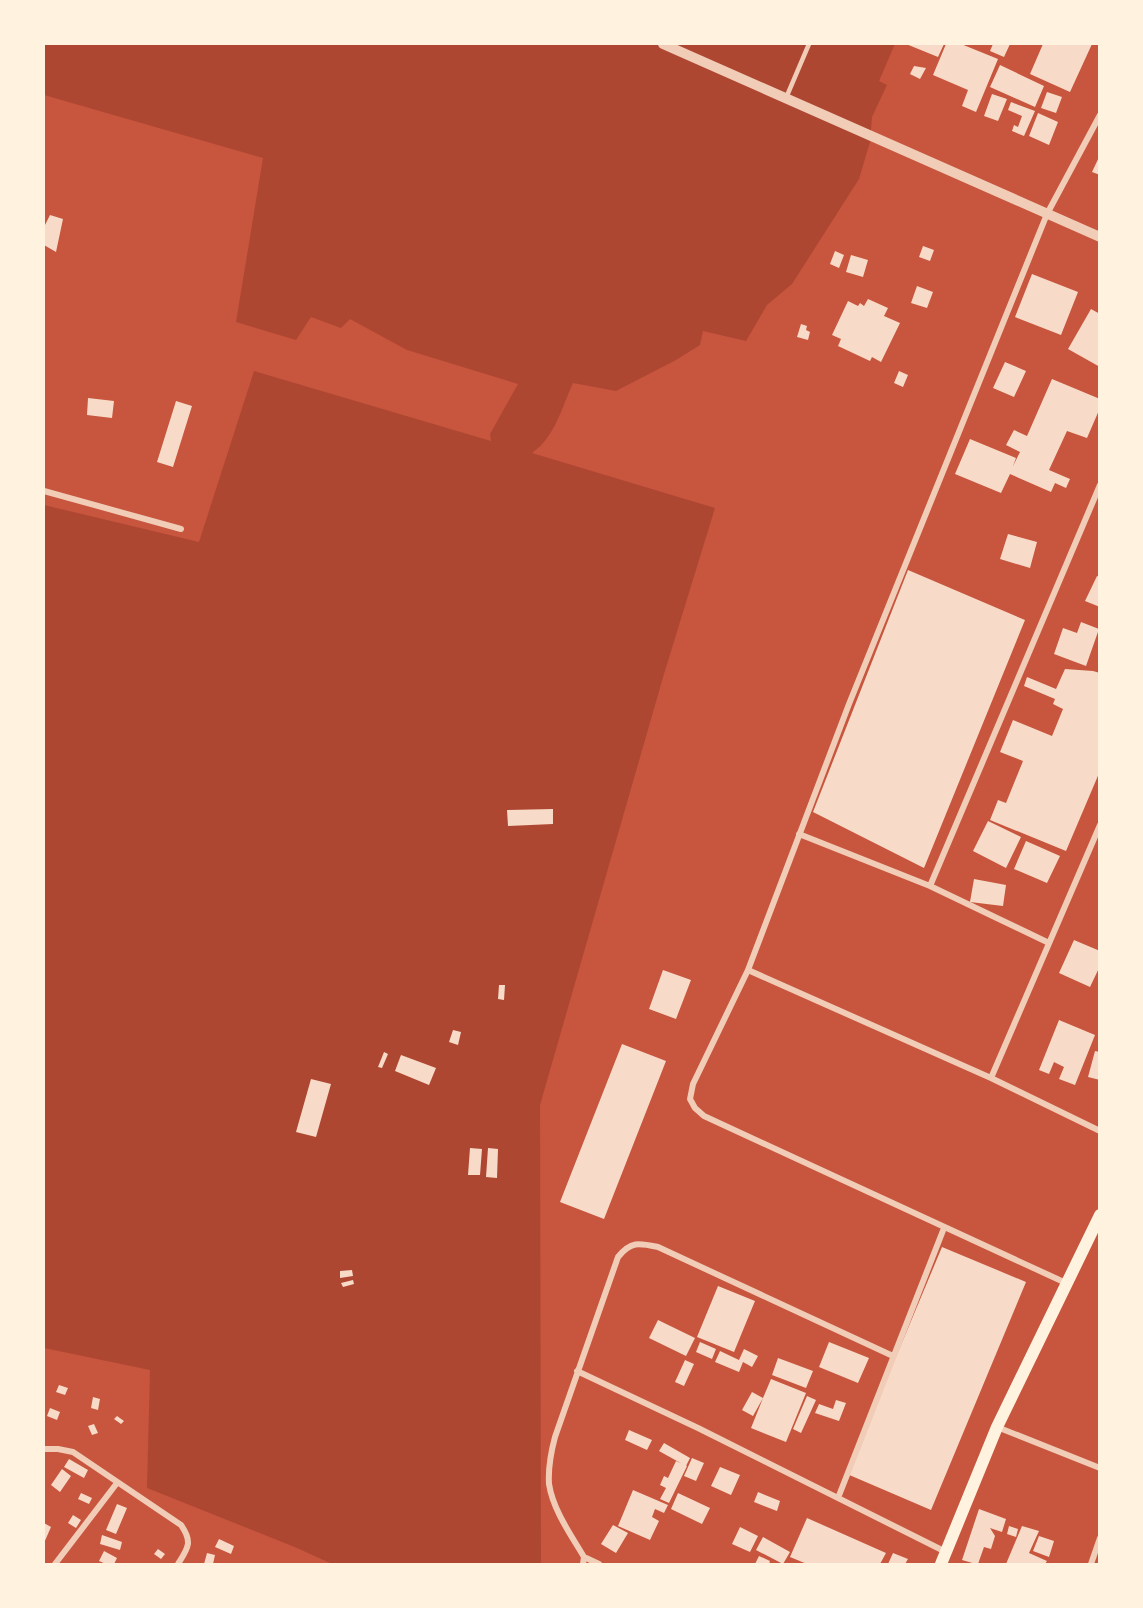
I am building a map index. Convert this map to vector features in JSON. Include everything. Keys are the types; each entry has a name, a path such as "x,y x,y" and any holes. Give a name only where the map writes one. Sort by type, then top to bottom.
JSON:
{"main road":[{"path":"941,1564 997,1427 1100,1215"}],"street":[{"path":"663,44 1100,237"},
{"path":"1066,1283 704,1116 695,1108 690,1099 693,1084 748,970 857,683 1047,214 1100,116"},
{"path":"930,886 1100,485"},
{"path":"44,491 181,529"},
{"path":"991,1078 1100,825"},
{"path":"799,834 930,886 1049,943"},
{"path":"748,970 991,1078 1100,1131"},
{"path":"838,1498 944,1228"},
{"path":"599,1564 583,1561 560,1516 549,1486 549,1461 577,1371 618,1257 627,1246 640,1244 658,1247 894,1356"},
{"path":"577,1371 698,1428 946,1552"},
{"path":"997,1427 1100,1468"},
{"path":"44,1449 73,1452 181,1525 189,1536 188,1550 178,1564"},
{"path":"55,1564 117,1483"},
{"path":"1091,1564 1100,1538"}],"lane":[{"path":"786,98 809,44"}],"shaded area":[{"path":"44,44 895,44 879,81 887,85 872,117 870,142 859,179 792,284 767,305 746,341 703,331 700,345 616,391 573,383 547,439 532,453 715,508 664,674 540,1105 541,1564 332,1564 147,1488 150,1370 44,1348 44,505 199,542 254,371 491,441 490,434 518,384 407,350 350,319 341,328 311,317 296,340 236,322 263,158 44,95"}],"building":[{"path":"906,44 944,44 938,57"},
{"path":"946,44 961,44 998,59 976,112 962,106 968,90 933,75"},
{"path":"993,44 1010,44 1004,57 990,51"},
{"path":"1043,44 1092,44 1070,92 1030,74"},
{"path":"1000,65 1044,86 1035,107 990,87"},
{"path":"914,66 926,68 920,79 910,74"},
{"path":"1047,92 1062,97 1056,113 1041,108"},
{"path":"992,94 1007,99 998,121 984,116"},
{"path":"1011,102 1035,111 1024,136 1012,131 1014,125 1018,127 1022,116 1008,110"},
{"path":"1038,113 1058,122 1049,145 1029,136"},
{"path":"1100,155 1100,175 1092,172"},
{"path":"50,215 63,219 56,252 44,245 44,227"},
{"path":"923,246 934,250 930,261 919,257"},
{"path":"835,251 844,255 839,268 830,264"},
{"path":"851,255 868,260 863,277 846,272"},
{"path":"1032,274 1078,292 1061,335 1015,317"},
{"path":"917,286 933,292 927,308 911,303"},
{"path":"868,299 888,308 884,316 900,323 881,362 872,357 870,361 838,346 841,339 832,335 848,301 864,306"},
{"path":"1091,309 1100,314 1100,367 1068,349"},
{"path":"801,324 807,326 806,330 810,332 808,340 797,337"},
{"path":"1005,362 1026,371 1014,397 993,388"},
{"path":"899,371 908,375 903,387 894,383"},
{"path":"1052,379 1100,399 1100,408 1087,438 1067,431 1049,470 1070,479 1066,488 1055,483 1051,492 1010,474 1001,493 955,474 970,439 1016,458 1013,466 1020,452 1006,445 1014,430 1027,436"},
{"path":"88,398 114,401 112,418 87,415"},
{"path":"176,401 192,406 173,467 157,462"},
{"path":"1008,534 1037,542 1030,568 1000,559"},
{"path":"908,570 1025,620 924,868 813,812"},
{"path":"1097,576 1100,577 1100,607 1085,601"},
{"path":"1081,622 1099,629 1086,666 1054,654 1063,628 1077,633"},
{"path":"1065,669 1100,673 1100,771 1066,851 990,820 998,800 1006,803 1023,761 1000,752 1013,720 1052,736 1063,709 1053,704 1055,699 1024,686 1027,677 1056,689"},
{"path":"553,809 553,824 508,826 507,810"},
{"path":"988,821 1021,837 1006,868 973,851"},
{"path":"1026,841 1060,856 1047,883 1014,869"},
{"path":"974,879 1006,885 1003,906 970,902"},
{"path":"1074,940 1100,951 1100,966 1090,987 1059,973"},
{"path":"663,970 691,980 676,1019 649,1009"},
{"path":"499,985 505,985 504,1000 498,999"},
{"path":"1059,1020 1095,1035 1075,1085 1059,1079 1064,1067 1054,1062 1049,1074 1039,1070"},
{"path":"453,1030 461,1032 458,1045 449,1042"},
{"path":"622,1044 666,1061 604,1219 560,1202"},
{"path":"1095,1051 1100,1052 1100,1080 1088,1077"},
{"path":"384,1052 388,1054 382,1068 378,1067"},
{"path":"401,1055 436,1068 429,1085 395,1071"},
{"path":"311,1079 331,1084 316,1137 296,1132"},
{"path":"470,1148 482,1149 480,1175 468,1175"},
{"path":"488,1148 498,1149 497,1178 486,1177"},
{"path":"942,1247 1026,1282 931,1510 847,1474"},
{"path":"352,1270 353,1276 340,1278 340,1271"},
{"path":"353,1280 354,1284 343,1287 341,1283"},
{"path":"718,1286 755,1301 734,1352 697,1337"},
{"path":"658,1320 695,1338 686,1356 649,1338"},
{"path":"700,1342 716,1349 712,1359 696,1352"},
{"path":"829,1342 869,1358 858,1383 819,1367"},
{"path":"744,1349 758,1356 752,1367 743,1362 739,1372 715,1362 720,1351 739,1360"},
{"path":"778,1358 813,1371 806,1388 772,1375"},
{"path":"685,1360 694,1364 684,1386 675,1382"},
{"path":"771,1379 806,1393 786,1442 751,1428"},
{"path":"59,1385 68,1388 65,1395 56,1392"},
{"path":"752,1392 763,1398 753,1416 742,1410"},
{"path":"807,1396 816,1400 801,1433 793,1429"},
{"path":"93,1397 100,1399 98,1410 91,1408"},
{"path":"836,1400 846,1403 839,1421 815,1413 819,1404 833,1409"},
{"path":"50,1408 60,1412 57,1420 47,1416"},
{"path":"117,1416 124,1421 121,1424 114,1419"},
{"path":"94,1424 98,1433 92,1435 88,1426"},
{"path":"629,1430 652,1440 647,1450 625,1440"},
{"path":"664,1443 690,1458 686,1466 659,1451"},
{"path":"692,1458 704,1463 696,1481 684,1476"},
{"path":"69,1459 88,1470 84,1478 64,1467"},
{"path":"676,1461 687,1466 669,1503 660,1499 666,1488 660,1485 664,1476 668,1478"},
{"path":"720,1467 740,1475 731,1495 711,1486"},
{"path":"62,1469 71,1476 60,1492 51,1485"},
{"path":"633,1490 668,1505 664,1513 655,1509 652,1517 659,1521 650,1540 618,1526"},
{"path":"758,1492 780,1501 777,1511 754,1502"},
{"path":"81,1493 92,1498 89,1504 78,1499"},
{"path":"678,1493 710,1508 702,1524 671,1509"},
{"path":"117,1504 127,1508 116,1534 106,1530"},
{"path":"979,1509 1006,1519 1002,1532 990,1528 995,1536 991,1549 984,1547 978,1564 976,1564 962,1560"},
{"path":"73,1515 81,1520 76,1528 68,1523"},
{"path":"807,1518 886,1553 880,1564 807,1564 790,1557"},
{"path":"44,1523 51,1527 44,1543"},
{"path":"613,1525 628,1533 616,1553 601,1544"},
{"path":"1009,1526 1018,1529 1016,1537 1007,1534"},
{"path":"1022,1526 1039,1531 1029,1553 1047,1561 1045,1564 1006,1564"},
{"path":"740,1527 758,1536 750,1552 732,1544"},
{"path":"102,1535 122,1542 120,1550 100,1544"},
{"path":"1039,1536 1054,1541 1049,1557 1033,1551"},
{"path":"763,1537 790,1552 783,1564 756,1550"},
{"path":"219,1539 234,1546 231,1554 215,1547"},
{"path":"158,1549 165,1554 161,1559 154,1554"},
{"path":"104,1551 117,1558 114,1564 99,1561"},
{"path":"207,1553 215,1555 213,1564 204,1564"},
{"path":"893,1553 908,1559 905,1564 888,1564"},
{"path":"759,1556 770,1561 769,1564 755,1564"}]}
